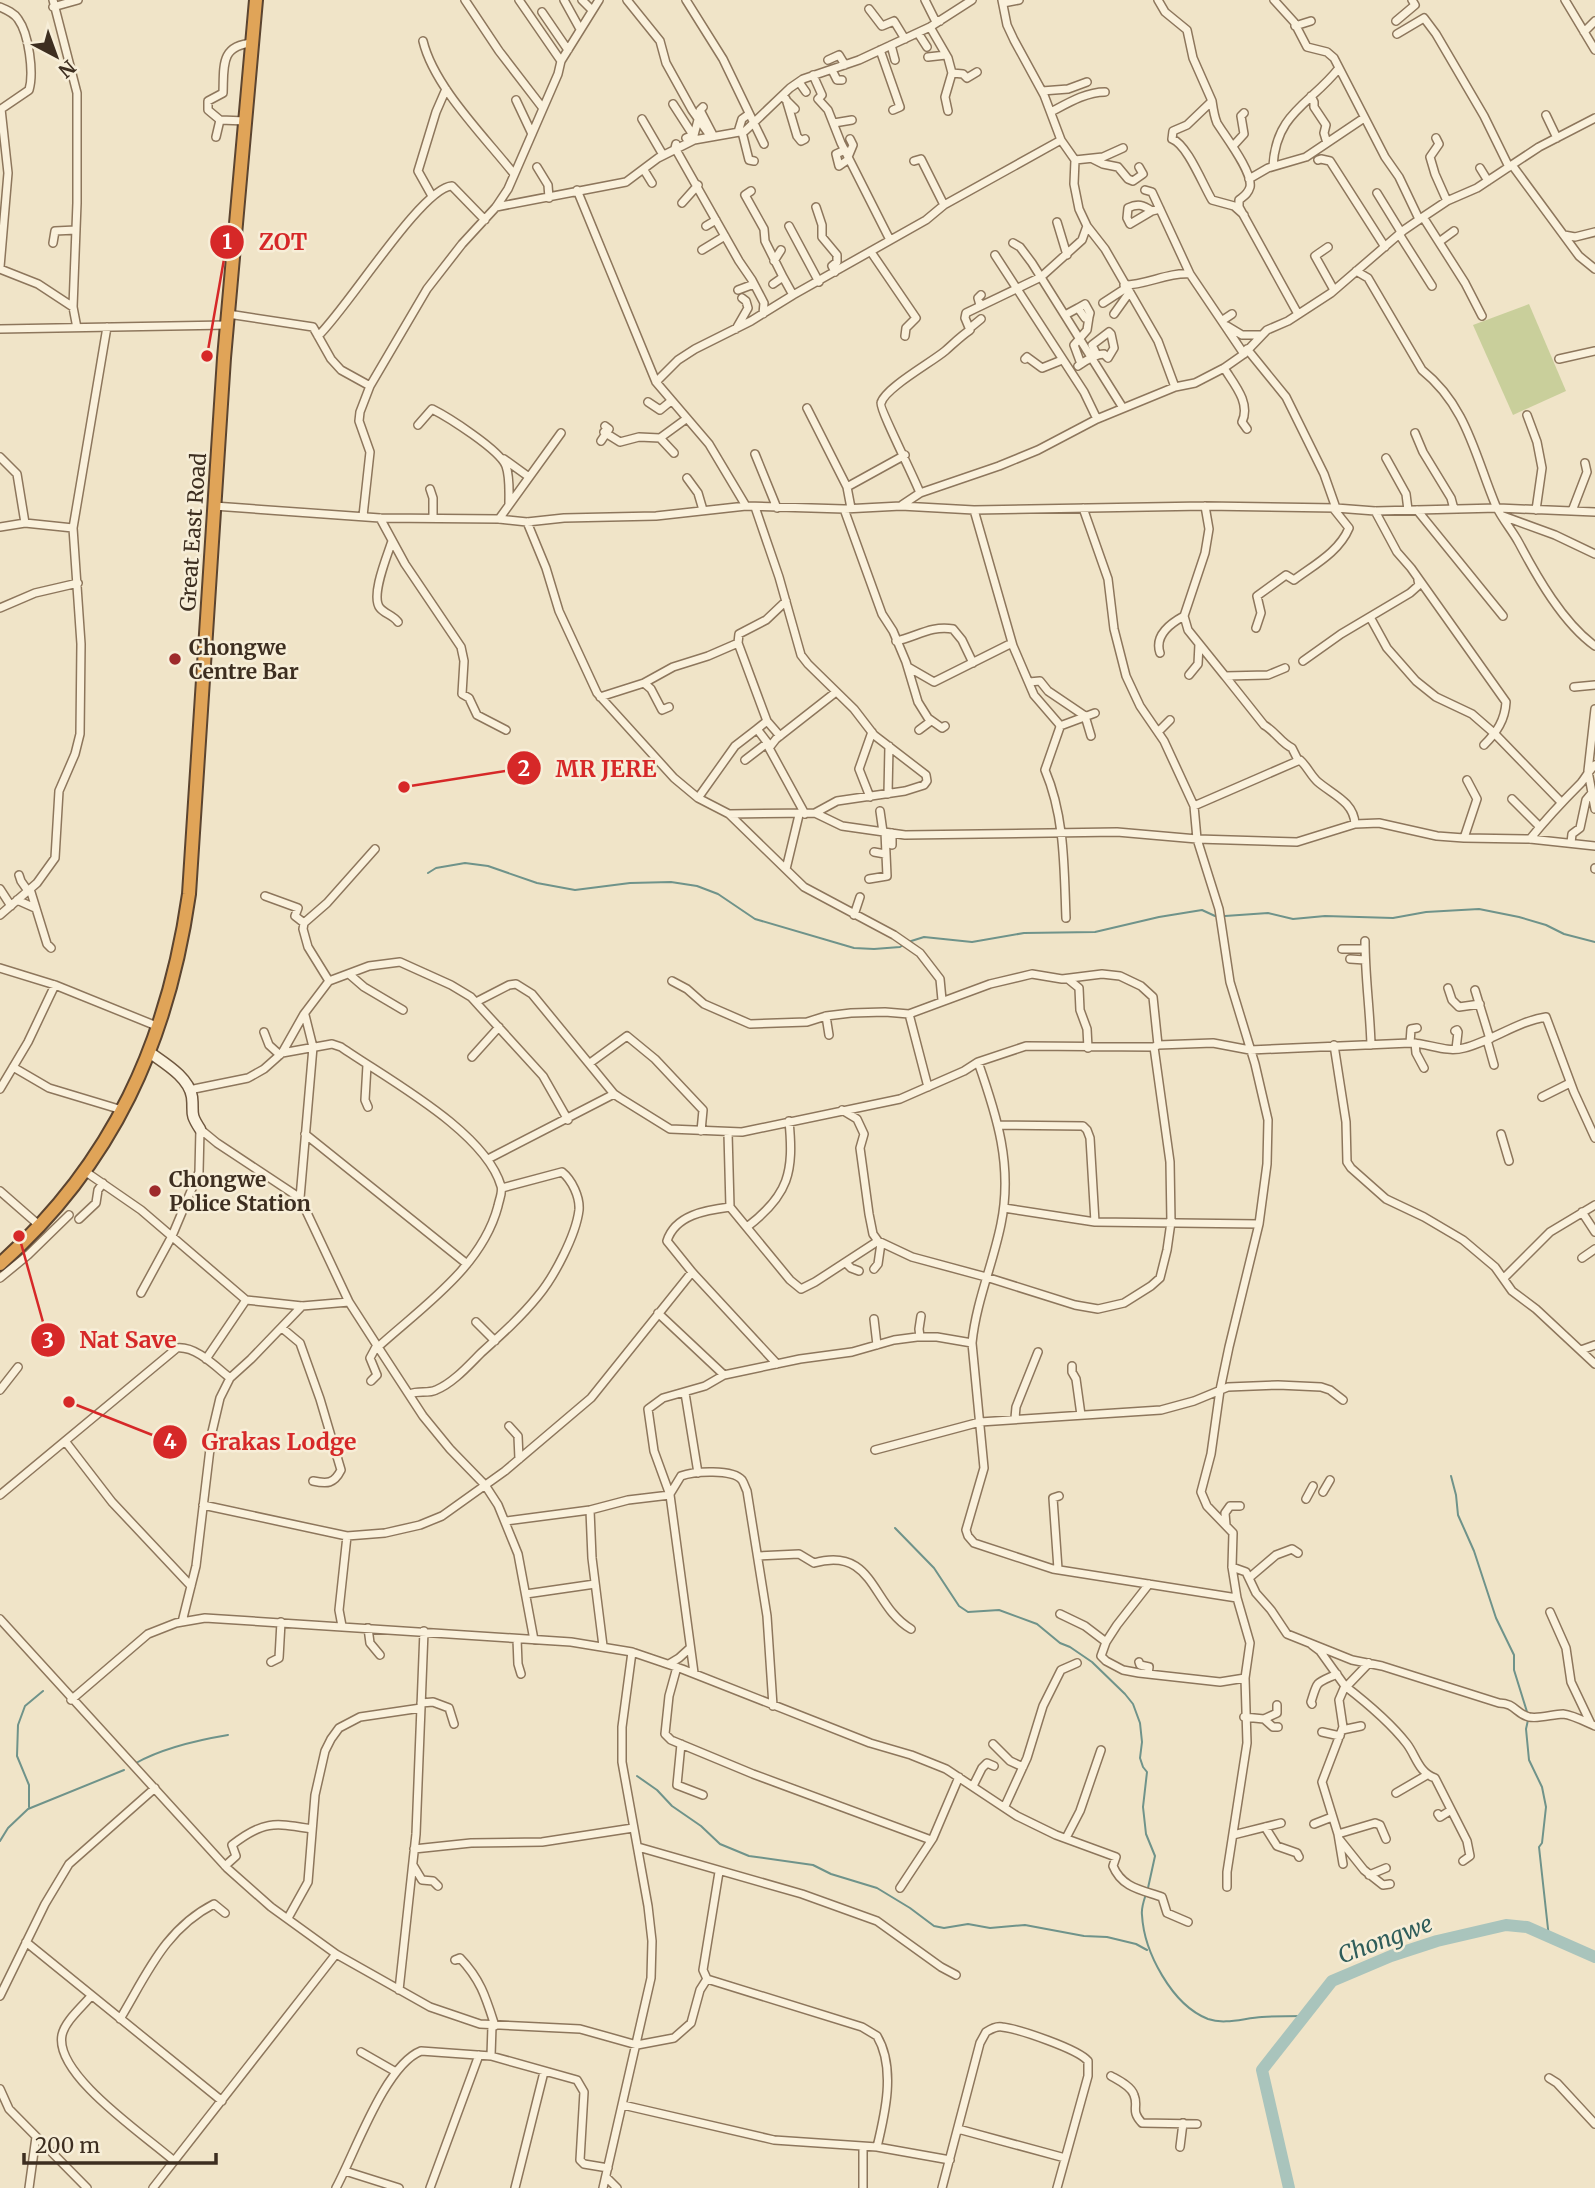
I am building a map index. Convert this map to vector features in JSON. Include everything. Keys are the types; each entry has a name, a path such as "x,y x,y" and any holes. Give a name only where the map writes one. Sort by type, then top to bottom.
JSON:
{"highway":[{"name":"Great East Road","path":"0,1264 40,1226 86,1172 122,1110 149,1052 178,963 189,894 214,506 256,0"}],"street":[{"path":"77,328 73,307 77,93 53,4 78,0"},
{"path":"465,0 499,51 542,107"},
{"path":"519,0 561,61"},
{"path":"564,0 579,29"},
{"path":"582,0 592,10"},
{"path":"363,516 370,452 359,421 370,386 427,289 462,244 496,207 532,135 561,61 599,0"},
{"path":"628,0 660,41 666,62 698,120 713,136"},
{"path":"686,0 723,59 764,144"},
{"path":"925,0 935,20 940,21"},
{"path":"496,207 626,182 693,136 740,132 784,98 799,82 918,33 972,0"},
{"path":"1019,0 1003,1 1010,33 1042,91 1061,140 1075,160 1073,184 1079,209 1158,341 1175,387"},
{"path":"1158,0 1165,12 1187,30 1193,58 1212,101 1217,123 1234,145 1249,179 1250,188 1239,200 1239,207 1298,314"},
{"path":"1274,0 1295,26 1307,47 1327,52 1339,68 1385,157 1421,218 1465,283 1482,316"},
{"path":"1396,21 1415,5 1412,0"},
{"path":"1565,0 1595,50"},
{"path":"0,7 14,14 20,22 32,74 29,90 1,108 8,173 0,268 38,284 73,307"},
{"path":"869,9 883,26 894,21 905,39"},
{"path":"542,12 568,50"},
{"path":"1397,34 1424,18 1436,34 1511,166 1579,256 1595,269"},
{"path":"1295,26 1311,21"},
{"path":"1584,32 1595,21"},
{"path":"930,27 953,73 945,97 948,111"},
{"path":"918,33 927,47"},
{"path":"423,41 433,67 446,89 514,174"},
{"path":"246,121 220,120 208,110 208,101 223,93 225,60 232,48 239,44 253,43"},
{"path":"891,45 895,60"},
{"path":"880,50 900,107 893,110"},
{"path":"828,60 839,55 845,65"},
{"path":"928,57 946,55"},
{"path":"1273,166 1275,145 1284,126 1297,107 1339,68"},
{"path":"832,69 837,80 842,80"},
{"path":"953,73 963,74 967,78 977,72"},
{"path":"813,75 822,95 818,99 828,110 847,155 890,240"},
{"path":"799,82 806,92"},
{"path":"1042,91 1066,90 1087,82"},
{"path":"432,196 418,171 446,89"},
{"path":"1051,113 1087,94 1105,92"},
{"path":"1311,96 1314,107 1326,125 1324,132 1327,143"},
{"path":"784,98 795,109"},
{"path":"784,98 797,136 801,141 805,139"},
{"path":"516,100 532,135"},
{"path":"1212,101 1187,125 1173,131 1171,139 1177,141 1189,157 1212,200 1234,206 1244,215"},
{"path":"673,104 693,136"},
{"path":"702,107 700,110 713,136"},
{"path":"1234,145 1244,134 1241,116 1244,113"},
{"path":"749,114 742,119 740,132 749,160 754,162"},
{"path":"1546,115 1557,138"},
{"path":"1249,179 1273,166 1306,157 1364,118"},
{"path":"901,506 920,493 1038,450 1097,419 1175,387 1195,383 1224,368 1246,352 1262,335 1334,290 1421,218 1595,118"},
{"path":"642,119 663,155"},
{"path":"216,136 220,120"},
{"path":"693,136 698,120"},
{"path":"834,123 852,120"},
{"path":"1436,138 1438,144 1430,157 1447,201"},
{"path":"847,155 853,145 850,139"},
{"path":"656,382 678,360 695,349 762,316 793,295 926,220 944,205 1042,153 1061,140"},
{"path":"675,148 764,303 762,316"},
{"path":"1075,160 1103,157 1123,148"},
{"path":"914,161 921,159 944,205"},
{"path":"1093,159 1118,167 1133,181 1143,174 1139,167"},
{"path":"1318,160 1330,161 1385,247"},
{"path":"537,167 548,184 549,198"},
{"path":"1480,168 1488,181"},
{"path":"644,170 652,183"},
{"path":"682,203 698,185"},
{"path":"318,336 330,325 370,274 413,214 446,186 452,186 485,220"},
{"path":"577,190 656,382 709,444 750,507 786,601 801,655 807,664 855,709 872,732 926,775 927,781 924,785 888,794 837,801 815,813 729,814"},
{"path":"1146,190 1152,191 1156,210 1190,274 1246,352 1286,397 1324,474 1334,508 1349,527 1328,556 1319,563 1294,580 1286,575 1257,596 1261,613 1256,628"},
{"path":"751,191 745,195 764,229 765,241 793,295"},
{"path":"1377,193 1432,286"},
{"path":"816,207 822,225 822,237 837,255 837,262 832,266 835,272"},
{"path":"706,226 716,220"},
{"path":"1057,222 1067,255"},
{"path":"789,226 818,282"},
{"path":"970,328 965,316 980,305 1041,278 1082,240 1087,226"},
{"path":"53,243 55,230 76,230"},
{"path":"1439,242 1454,231"},
{"path":"1563,235 1575,237 1595,232"},
{"path":"702,250 725,236"},
{"path":"1013,243 1020,247 1080,340 1094,357 1123,408"},
{"path":"1328,247 1315,256 1334,290"},
{"path":"774,261 781,250"},
{"path":"871,252 915,318 906,328 905,336"},
{"path":"995,256 1084,392 1097,419"},
{"path":"1356,271 1368,278 1422,370 1457,408 1500,512 1530,565 1579,633 1594,644"},
{"path":"773,284 783,274"},
{"path":"1103,303 1126,289 1177,274 1190,274"},
{"path":"755,288 742,294 748,308 762,316"},
{"path":"1114,314 1126,289"},
{"path":"980,305 978,298 981,295"},
{"path":"736,330 748,308"},
{"path":"1065,315 1078,308 1085,317 1089,317 1087,330 1082,333 1073,349 1079,365 1094,357"},
{"path":"1225,323 1232,314"},
{"path":"920,493 880,404 900,383 944,352 981,319"},
{"path":"0,329 107,327 228,320 306,324 313,327 331,359 341,370 370,386"},
{"path":"1225,323 1242,335 1262,335"},
{"path":"6,902 18,900 47,872 55,858 59,791 75,754 80,734 78,583 73,528 107,327"},
{"path":"1559,359 1595,351"},
{"path":"1025,359 1027,357 1042,369 1062,360"},
{"path":"1224,368 1244,402 1245,415 1241,422 1247,429"},
{"path":"648,402 660,410 671,401"},
{"path":"807,408 847,487 848,509 876,598 908,667 918,702 931,721 942,728 944,726"},
{"path":"418,425 432,409 447,416 529,477"},
{"path":"1527,415 1537,442 1542,468 1536,510"},
{"path":"601,441 606,431 620,442 639,437 660,438 686,419"},
{"path":"499,519 561,433"},
{"path":"1415,433 1423,452 1451,498 1454,509"},
{"path":"660,438 674,453"},
{"path":"755,454 777,508"},
{"path":"499,455 506,466 509,504"},
{"path":"847,487 905,455"},
{"path":"0,457 17,474 25,523"},
{"path":"1386,458 1406,495 1408,510"},
{"path":"1572,511 1587,472 1586,463"},
{"path":"687,478 698,493 703,510"},
{"path":"430,489 433,518"},
{"path":"214,506 380,518 499,519 527,522 564,518 656,516 750,507 848,509 901,506 974,510 1205,506 1595,512"},
{"path":"1160,653 1158,641 1167,628 1181,618 1205,553 1209,529 1205,506"},
{"path":"1083,508 1108,579 1114,629 1126,676 1140,706 1179,771 1194,806 1197,839 1219,908 1230,982 1268,1120 1267,1164 1259,1224 1220,1390 1211,1454 1201,1492 1207,1506 1234,1539 1232,1567 1237,1598 1250,1643 1245,1678 1244,1717 1247,1743 1227,1887"},
{"path":"974,510 1012,643 1034,695 1060,726"},
{"path":"1375,510 1397,552 1506,702 1505,716 1495,734 1484,746"},
{"path":"1417,510 1503,616"},
{"path":"1500,512 1595,554"},
{"path":"380,518 405,564 461,648 464,661 462,694 469,698 477,715 506,730"},
{"path":"527,522 546,568 559,611 600,697 674,778 698,798 729,814 804,887 894,935 920,953 940,979 942,1000"},
{"path":"0,527 25,523 73,528"},
{"path":"392,541 377,587 377,601 379,608 398,622"},
{"path":"1303,661 1410,593 1419,585 1418,579"},
{"path":"0,608 34,593 78,583"},
{"path":"780,736 767,721 738,643 739,634 772,615 786,601"},
{"path":"1370,617 1387,648 1416,681 1436,697 1472,714 1561,802"},
{"path":"1181,618 1213,663 1264,725 1292,748 1298,760 1305,764 1317,782 1339,795 1355,818 1355,824"},
{"path":"896,641 926,630 942,627 953,629 962,640 973,663"},
{"path":"600,697 644,683 673,667 738,643"},
{"path":"908,667 934,682 1012,643"},
{"path":"1200,646 1210,643"},
{"path":"1189,675 1199,664 1200,646"},
{"path":"1199,664 1213,663"},
{"path":"1225,676 1268,675 1285,668"},
{"path":"1029,682 1040,681 1048,691 1085,716 1091,736"},
{"path":"644,683 651,689 662,709 669,707"},
{"path":"1574,687 1595,685"},
{"path":"745,760 769,745 836,692"},
{"path":"1595,709 1588,771 1595,809"},
{"path":"1066,918 1062,832 1053,790 1045,770 1060,726 1095,713"},
{"path":"1158,732 1170,720"},
{"path":"698,798 735,746 767,721"},
{"path":"919,730 931,721"},
{"path":"757,729 769,745 776,763 800,803 802,814 786,869"},
{"path":"870,797 859,769 872,732"},
{"path":"888,794 889,746"},
{"path":"1194,806 1298,760"},
{"path":"1530,839 1595,765"},
{"path":"1464,838 1477,799 1467,780"},
{"path":"1571,843 1572,834 1580,828 1586,800 1591,794"},
{"path":"1512,799 1540,827"},
{"path":"880,811 892,845"},
{"path":"815,813 842,826 939,836 1117,832 1197,839 1297,842 1355,824 1379,823 1437,836 1530,839 1595,846"},
{"path":"869,879 887,876 886,832"},
{"path":"329,981 308,947 304,923 327,903 375,849"},
{"path":"874,852 886,854"},
{"path":"19,875 20,881 29,890 51,948"},
{"path":"0,889 6,902 0,915"},
{"path":"265,896 298,908 295,916 304,923"},
{"path":"854,915 860,897"},
{"path":"18,900 35,908"},
{"path":"1342,949 1365,945 1371,1045"},
{"path":"1350,959 1365,960"},
{"path":"189,1090 248,1078 264,1069 281,1054 304,1014 329,981 369,966 400,962 465,992 476,1002 543,1076 568,1120"},
{"path":"0,968 55,985 159,1027"},
{"path":"349,974 364,987 403,1010"},
{"path":"672,981 687,989 704,1004 750,1024 807,1022 826,1016 885,1012 909,1014 990,984 1032,974 1067,978 1102,974 1120,976 1141,986 1153,997 1170,1162 1171,1222 1160,1278 1124,1303 1098,1309 1075,1305 912,1257 879,1242 873,1234 869,1214 860,1148 863,1134 857,1119 841,1110"},
{"path":"1067,978 1079,988 1080,1010 1087,1029 1088,1048"},
{"path":"476,1002 516,984 532,995 614,1094 670,1129 728,1133 900,1099 978,1062 1026,1046 1088,1048 1213,1043 1250,1050 1425,1043 1442,1049 1456,1049 1546,1017 1570,1083 1595,1138"},
{"path":"0,1089 55,985"},
{"path":"1448,988 1452,1000 1459,1007 1480,1004"},
{"path":"1475,990 1494,1065"},
{"path":"304,1014 313,1047 300,1198 349,1302 377,1346 423,1416 485,1485 506,1521 518,1554 534,1640"},
{"path":"909,1014 928,1087"},
{"path":"826,1016 829,1035"},
{"path":"472,1057 499,1027"},
{"path":"1417,1028 1410,1029 1416,1053 1424,1068"},
{"path":"1455,1031 1457,1030 1456,1049"},
{"path":"264,1032 269,1045 281,1054 332,1044 367,1065 455,1125 488,1159 502,1188 495,1216 467,1264 377,1346 370,1358 377,1375 371,1381"},
{"path":"590,1063 627,1036 655,1059 703,1110 701,1131"},
{"path":"1334,1045 1346,1122 1347,1161 1351,1168 1386,1199 1424,1216 1463,1240 1504,1278 1512,1291 1536,1309 1595,1364"},
{"path":"149,1052 182,1078 192,1096 193,1118 200,1129 300,1198"},
{"path":"978,1062 999,1125 1005,1172 1004,1208 974,1324 972,1343 984,1468 966,1530 968,1536 974,1543 1018,1559 1058,1569 1237,1598"},
{"path":"367,1065 365,1100 368,1107"},
{"path":"13,1067 49,1088 122,1110"},
{"path":"1542,1097 1570,1083"},
{"path":"488,1159 614,1094"},
{"path":"747,1227 767,1212 779,1197 787,1180 792,1148 789,1121"},
{"path":"999,1125 1083,1126 1087,1130 1090,1138 1095,1222"},
{"path":"141,1293 172,1236 199,1172 200,1129"},
{"path":"728,1133 730,1207 783,1273 800,1288 815,1282 879,1242"},
{"path":"305,1134 467,1264"},
{"path":"1501,1135 1508,1161"},
{"path":"86,1172 141,1210 246,1300 302,1306 349,1302"},
{"path":"410,1394 435,1391 495,1341 539,1295 573,1231 579,1209 569,1177 562,1172 502,1188"},
{"path":"59,1204 69,1215 80,1220 96,1203 98,1190 103,1183"},
{"path":"0,1191 40,1226"},
{"path":"1504,1278 1550,1232 1595,1205"},
{"path":"730,1207 695,1213 667,1238 670,1246 692,1272 777,1364"},
{"path":"1004,1208 1095,1222 1259,1224"},
{"path":"1582,1212 1595,1232"},
{"path":"0,1278 69,1215"},
{"path":"874,1269 879,1261 879,1242"},
{"path":"1582,1258 1595,1250"},
{"path":"846,1263 859,1271"},
{"path":"203,1504 347,1536 385,1533 420,1525 442,1516 467,1500 592,1398 692,1272"},
{"path":"206,1359 246,1300"},
{"path":"182,1622 196,1566 212,1432 220,1398 230,1378 302,1306"},
{"path":"658,1314 724,1375"},
{"path":"920,1336 921,1317"},
{"path":"874,1318 877,1345"},
{"path":"476,1322 495,1341"},
{"path":"282,1328 300,1343 341,1470 337,1479 332,1482 325,1484 313,1481"},
{"path":"694,1674 670,1495 654,1451 648,1409 663,1398 685,1393 724,1375 777,1364 852,1352 920,1336 972,1343"},
{"path":"1581,1350 1595,1345"},
{"path":"0,1495 177,1348 186,1349 206,1359 230,1378"},
{"path":"1015,1418 1016,1407 1038,1352"},
{"path":"1072,1366 1081,1415"},
{"path":"0,1390 18,1367"},
{"path":"875,1450 979,1422 1161,1410 1194,1401 1228,1387 1321,1387 1343,1400"},
{"path":"685,1393 698,1473"},
{"path":"509,1426 518,1436 519,1459"},
{"path":"65,1441 112,1502 191,1586"},
{"path":"670,1495 681,1476 698,1473 732,1474 741,1479 747,1491 767,1616 773,1706"},
{"path":"1323,1492 1330,1480"},
{"path":"1306,1499 1313,1486"},
{"path":"506,1521 590,1510 628,1500 670,1495"},
{"path":"1058,1569 1053,1498 1059,1496"},
{"path":"1226,1526 1225,1513 1230,1506 1240,1506"},
{"path":"590,1510 603,1646"},
{"path":"342,1626 339,1610 347,1536"},
{"path":"1249,1578 1276,1555 1292,1549 1298,1553"},
{"path":"758,1556 799,1554 814,1563 832,1558 857,1564 899,1622 911,1629"},
{"path":"1232,1567 1246,1572 1256,1593 1287,1634 1323,1646 1352,1660 1506,1703 1528,1717 1548,1718 1563,1714 1593,1725"},
{"path":"526,1594 595,1584"},
{"path":"1149,1584 1106,1642 1101,1656 1106,1661 1123,1670 1148,1674 1220,1682 1245,1678"},
{"path":"1550,1612 1566,1648 1571,1682 1593,1725"},
{"path":"1060,1614 1085,1626 1106,1642"},
{"path":"72,1700 148,1634 182,1622 205,1618 603,1646 673,1665 870,1743 946,1769 1017,1816 1056,1835 1116,1857 1113,1866 1120,1878 1138,1891 1162,1897 1167,1913 1188,1922"},
{"path":"0,1619 225,1866 271,1907 336,1954 430,2007 481,2024 580,2029 637,2045 674,2038 691,2023 700,1990 707,1979"},
{"path":"271,1662 279,1658 281,1622"},
{"path":"368,1628 370,1643 380,1655"},
{"path":"399,1990 413,1865 424,1632"},
{"path":"517,1639 521,1674"},
{"path":"1312,1644 1345,1687 1399,1734 1427,1775 1435,1778 1466,1841 1470,1856 1463,1861"},
{"path":"690,1648 673,1665 665,1734 681,1744 753,1774 932,1840"},
{"path":"603,2188 651,1978 652,1941 622,1762 622,1727 632,1652"},
{"path":"1139,1662 1140,1665 1149,1667 1148,1674"},
{"path":"1005,1806 1023,1767 1043,1706 1061,1670 1077,1663"},
{"path":"1343,1864 1338,1835 1322,1782 1341,1733 1339,1700 1345,1687 1369,1663"},
{"path":"1312,1704 1312,1689 1317,1683 1337,1674"},
{"path":"288,1918 307,1886 316,1795 325,1751 339,1728 360,1717 433,1702 449,1708 454,1724"},
{"path":"1244,1717 1264,1719 1277,1713 1277,1705"},
{"path":"1264,1719 1273,1727 1278,1727"},
{"path":"1322,1732 1341,1733 1362,1726"},
{"path":"681,1744 677,1785 703,1796"},
{"path":"993,1744 1010,1761 1023,1767"},
{"path":"1066,1838 1080,1811 1101,1750"},
{"path":"973,1786 987,1763 995,1766"},
{"path":"1396,1793 1427,1775"},
{"path":"900,1888 932,1840 959,1777"},
{"path":"0,1997 26,1942 69,1864 155,1788"},
{"path":"1438,1814 1440,1816 1451,1810"},
{"path":"1314,1824 1332,1817"},
{"path":"225,1866 236,1856 232,1845 258,1828 275,1823 312,1829"},
{"path":"1233,1835 1281,1823"},
{"path":"1338,1835 1375,1823 1382,1828 1386,1839"},
{"path":"1265,1827 1277,1846 1297,1853 1299,1857"},
{"path":"414,1849 471,1843 542,1842 633,1828"},
{"path":"1338,1835 1369,1875 1383,1885 1390,1884"},
{"path":"638,1847 802,1895 877,1921 956,1975"},
{"path":"413,1865 422,1880 433,1881 438,1886"},
{"path":"1369,1875 1386,1868"},
{"path":"707,1979 704,1970 719,1872"},
{"path":"120,2019 148,1967 184,1923 214,1904 225,1913"},
{"path":"26,1942 222,2101"},
{"path":"153,2188 336,1954"},
{"path":"455,1960 460,1958 476,1974 485,1993 494,2026 491,2056"},
{"path":"707,1979 862,2027 877,2036 887,2067 886,2110 877,2147"},
{"path":"91,1996 63,2032 62,2048 66,2061 112,2112 174,2161"},
{"path":"942,2188 980,2043 986,2032 1000,2026 1062,2046 1082,2055 1088,2062 1088,2076 1057,2188"},
{"path":"335,2188 396,2072 412,2054 421,2051 491,2056 577,2080 582,2086 584,2098 580,2160 584,2164 608,2168"},
{"path":"361,2052 396,2072"},
{"path":"429,2188 479,2055"},
{"path":"515,2188 544,2072"},
{"path":"1111,2076 1132,2091 1135,2097 1135,2113 1142,2123 1197,2124"},
{"path":"1549,2078 1595,2123"},
{"path":"0,2089 9,2109 87,2188"},
{"path":"624,2105 774,2140 877,2147 950,2160"},
{"path":"1180,2147 1183,2123"},
{"path":"958,2129 1065,2158"},
{"path":"29,2188 36,2137"},
{"path":"863,2148 863,2188"},
{"path":"345,2171 399,2188"},
{"path":"606,2177 617,2188"}],"green space":[{"path":"1529,304 1566,391 1513,415 1473,325"}],"waterway":[{"path":"428,873 436,868 465,863 488,866 537,883 575,890 630,883 671,882 697,886 718,894 755,919 854,948 874,949 903,945"},
{"path":"1225,916 1268,913 1293,919 1325,916 1393,918 1426,912 1479,909 1519,917 1595,942"},
{"path":"908,942 924,937 972,942 1024,933 1095,932 1202,910 1215,916"},
{"path":"1451,1476 1458,1515 1474,1551 1496,1618 1514,1655 1514,1670 1528,1715"},
{"path":"895,1528 934,1568 959,1606 968,1612 999,1610 1037,1624 1060,1643 1092,1662 1133,1704 1140,1723 1140,1758 1147,1772 1143,1807 1146,1834 1155,1856 1148,1888"},
{"path":"29,1807 29,1785 17,1756 18,1725 25,1706 43,1691"},
{"path":"1528,1720 1526,1729 1529,1760 1542,1787 1546,1807 1542,1843 1539,1847 1549,1938"},
{"path":"136,1763 181,1745 228,1735"},
{"path":"0,1841 8,1828 28,1809 124,1770"},
{"path":"637,1776 720,1844 749,1856 813,1865 831,1874 877,1888 934,1926 944,1928 968,1924 990,1928 1025,1925 1084,1936 1107,1937 1136,1944 1147,1950"},
{"path":"1146,1894 1142,1915 1154,1960 1172,1990 1195,2012 1208,2019 1221,2021 1305,2016"},
{"name":"Chongwe","path":"1289,2188 1262,2070 1332,1981 1391,1956 1437,1941 1506,1925 1527,1927 1595,1957"}],"place":[{"name":"ZOT","path":"207,356"},
{"name":"Chongwe Centre Bar","path":"175,659"},
{"name":"MR JERE","path":"404,787"},
{"name":"Chongwe Police Station","path":"155,1191"},
{"name":"Nat Save","path":"19,1236"},
{"name":"Grakas Lodge","path":"69,1402"}]}
